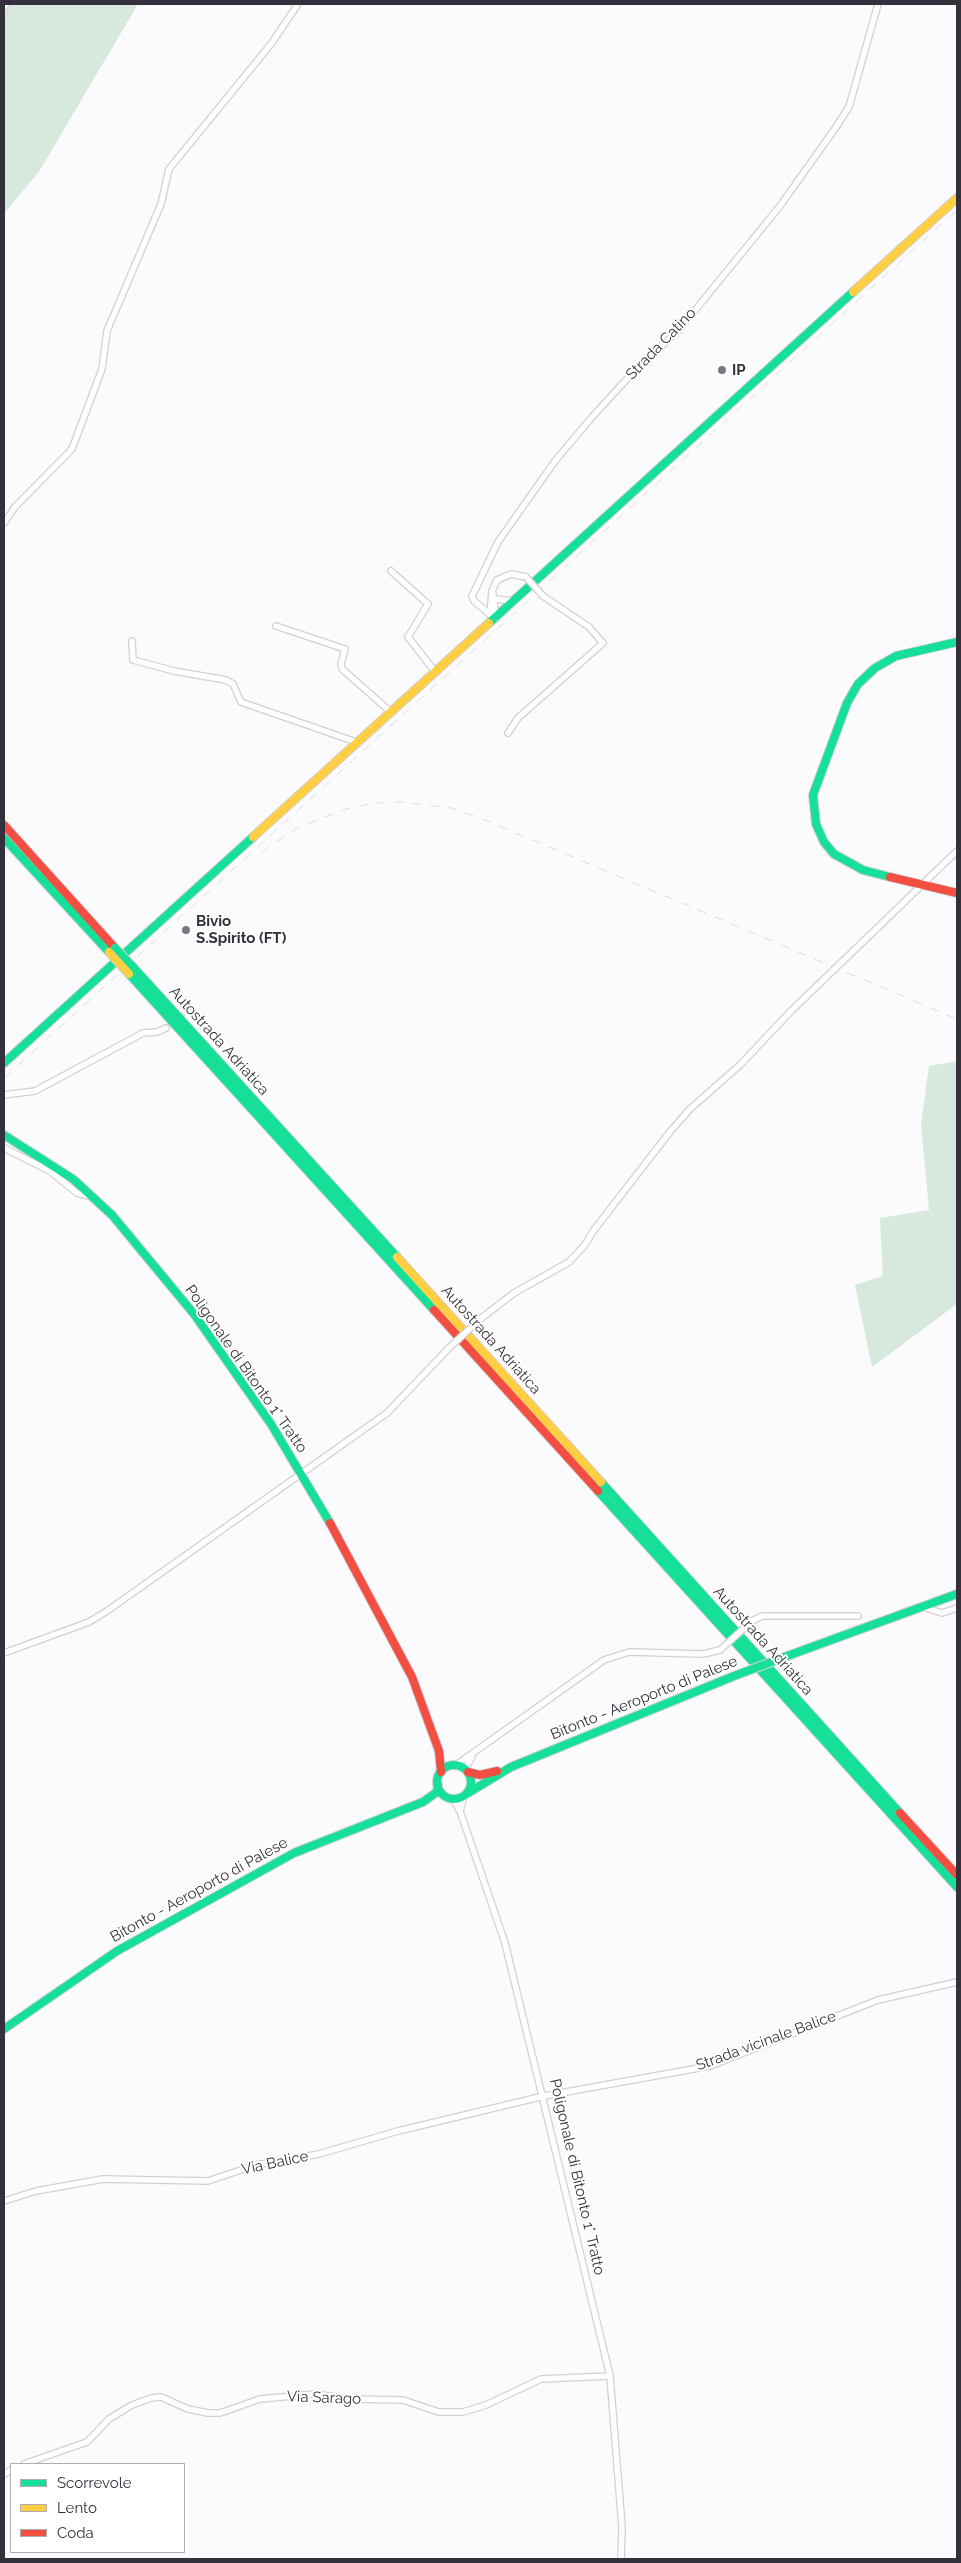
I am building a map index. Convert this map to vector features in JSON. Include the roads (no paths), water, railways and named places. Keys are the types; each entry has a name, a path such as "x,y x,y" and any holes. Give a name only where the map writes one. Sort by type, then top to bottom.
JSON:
{"main road":[{"path":"6,1060 392,713 493,617 515,601 957,198"},
{"path":"957,642 896,656 875,668 858,684 847,703 813,795 816,824 824,842 834,854 863,870 957,892"},
{"name":"Autostrada Adriatica","path":"4,825 112,950 957,1887"},
{"name":"Autostrada Adriatica","path":"4,838 112,950"},
{"name":"Autostrada Adriatica","path":"131,971 957,1875"},
{"name":"Poligonale di Bitonto 1° Tratto","path":"4,1135 73,1179 94,1197 118,1222 194,1314 271,1424 301,1474 412,1677 439,1751"},
{"name":"Bitonto - Aeroporto di Palese","path":"511,1767 734,1676 957,1594"},
{"path":"439,1751 453,1766 480,1774 511,1767"},
{"path":"423,1802 436,1792 441,1772 439,1751"},
{"path":"441,1772 453,1766"},
{"path":"423,1802 452,1799 466,1794 511,1767"},
{"path":"466,1794 471,1783 467,1771"},
{"path":"438,1785 442,1794 452,1799"},
{"name":"Bitonto - Aeroporto di Palese","path":"4,2029 117,1951 294,1853 423,1802"}],"street":[{"path":"4,523 15,507 72,449 102,370 107,331 161,204 169,169 271,44 298,4"},
{"name":"Strada Catino","path":"481,608 474,602 472,596 498,542 555,461 638,367 679,330 780,206 849,107 878,4"},
{"path":"391,571 428,604 408,636 436,673"},
{"path":"493,617 492,591 497,580 502,576 519,574 526,577 543,596 590,627 603,643 518,718 508,733"},
{"path":"493,617 481,608 493,600 515,601"},
{"path":"276,626 345,649 340,664 342,669 392,713"},
{"path":"132,641 133,660 174,671 226,680 233,684 241,702 358,743"},
{"path":"4,1653 89,1622 387,1413 448,1348 479,1320 514,1293 569,1262 584,1246 594,1230 668,1133 690,1108 740,1065 792,1010 957,851"},
{"path":"4,1095 35,1091 143,1033 158,1032 166,1028"},
{"path":"4,1148 50,1171 77,1193 85,1197 94,1197"},
{"path":"923,1608 942,1612 957,1608"},
{"path":"453,1766 475,1753 604,1660 629,1652 703,1654 720,1650 752,1621 762,1616 858,1616"},
{"path":"467,1771 466,1763 475,1753"},
{"path":"460,1811 466,1794"},
{"name":"Poligonale di Bitonto 1° Tratto","path":"452,1799 460,1811 505,1943 544,2096 610,2376 622,2527 621,2559"},
{"name":"Strada vicinale Balice","path":"544,2096 710,2066 878,2000 957,1982"},
{"name":"Via Balice","path":"4,2201 36,2191 103,2179 208,2181 256,2165 319,2154 398,2131 544,2096"},
{"name":"Via Sarago","path":"27,2463 87,2442 109,2419 132,2405 151,2398 161,2397 188,2409 208,2413 220,2413 260,2399 315,2394 350,2399 403,2400 439,2412 463,2412 486,2405 541,2379 610,2376"}],"tunnel":[{"path":"166,1028 186,1012"}],"railway":[{"path":"4,1078 957,210"},
{"path":"262,852 297,828 346,809 375,803 401,802 451,808 485,820 957,1019"}],"place":[{"name":"IP","path":"722,370"},
{"name":"Bivio S.Spirito (FT)","path":"186,930"}]}
